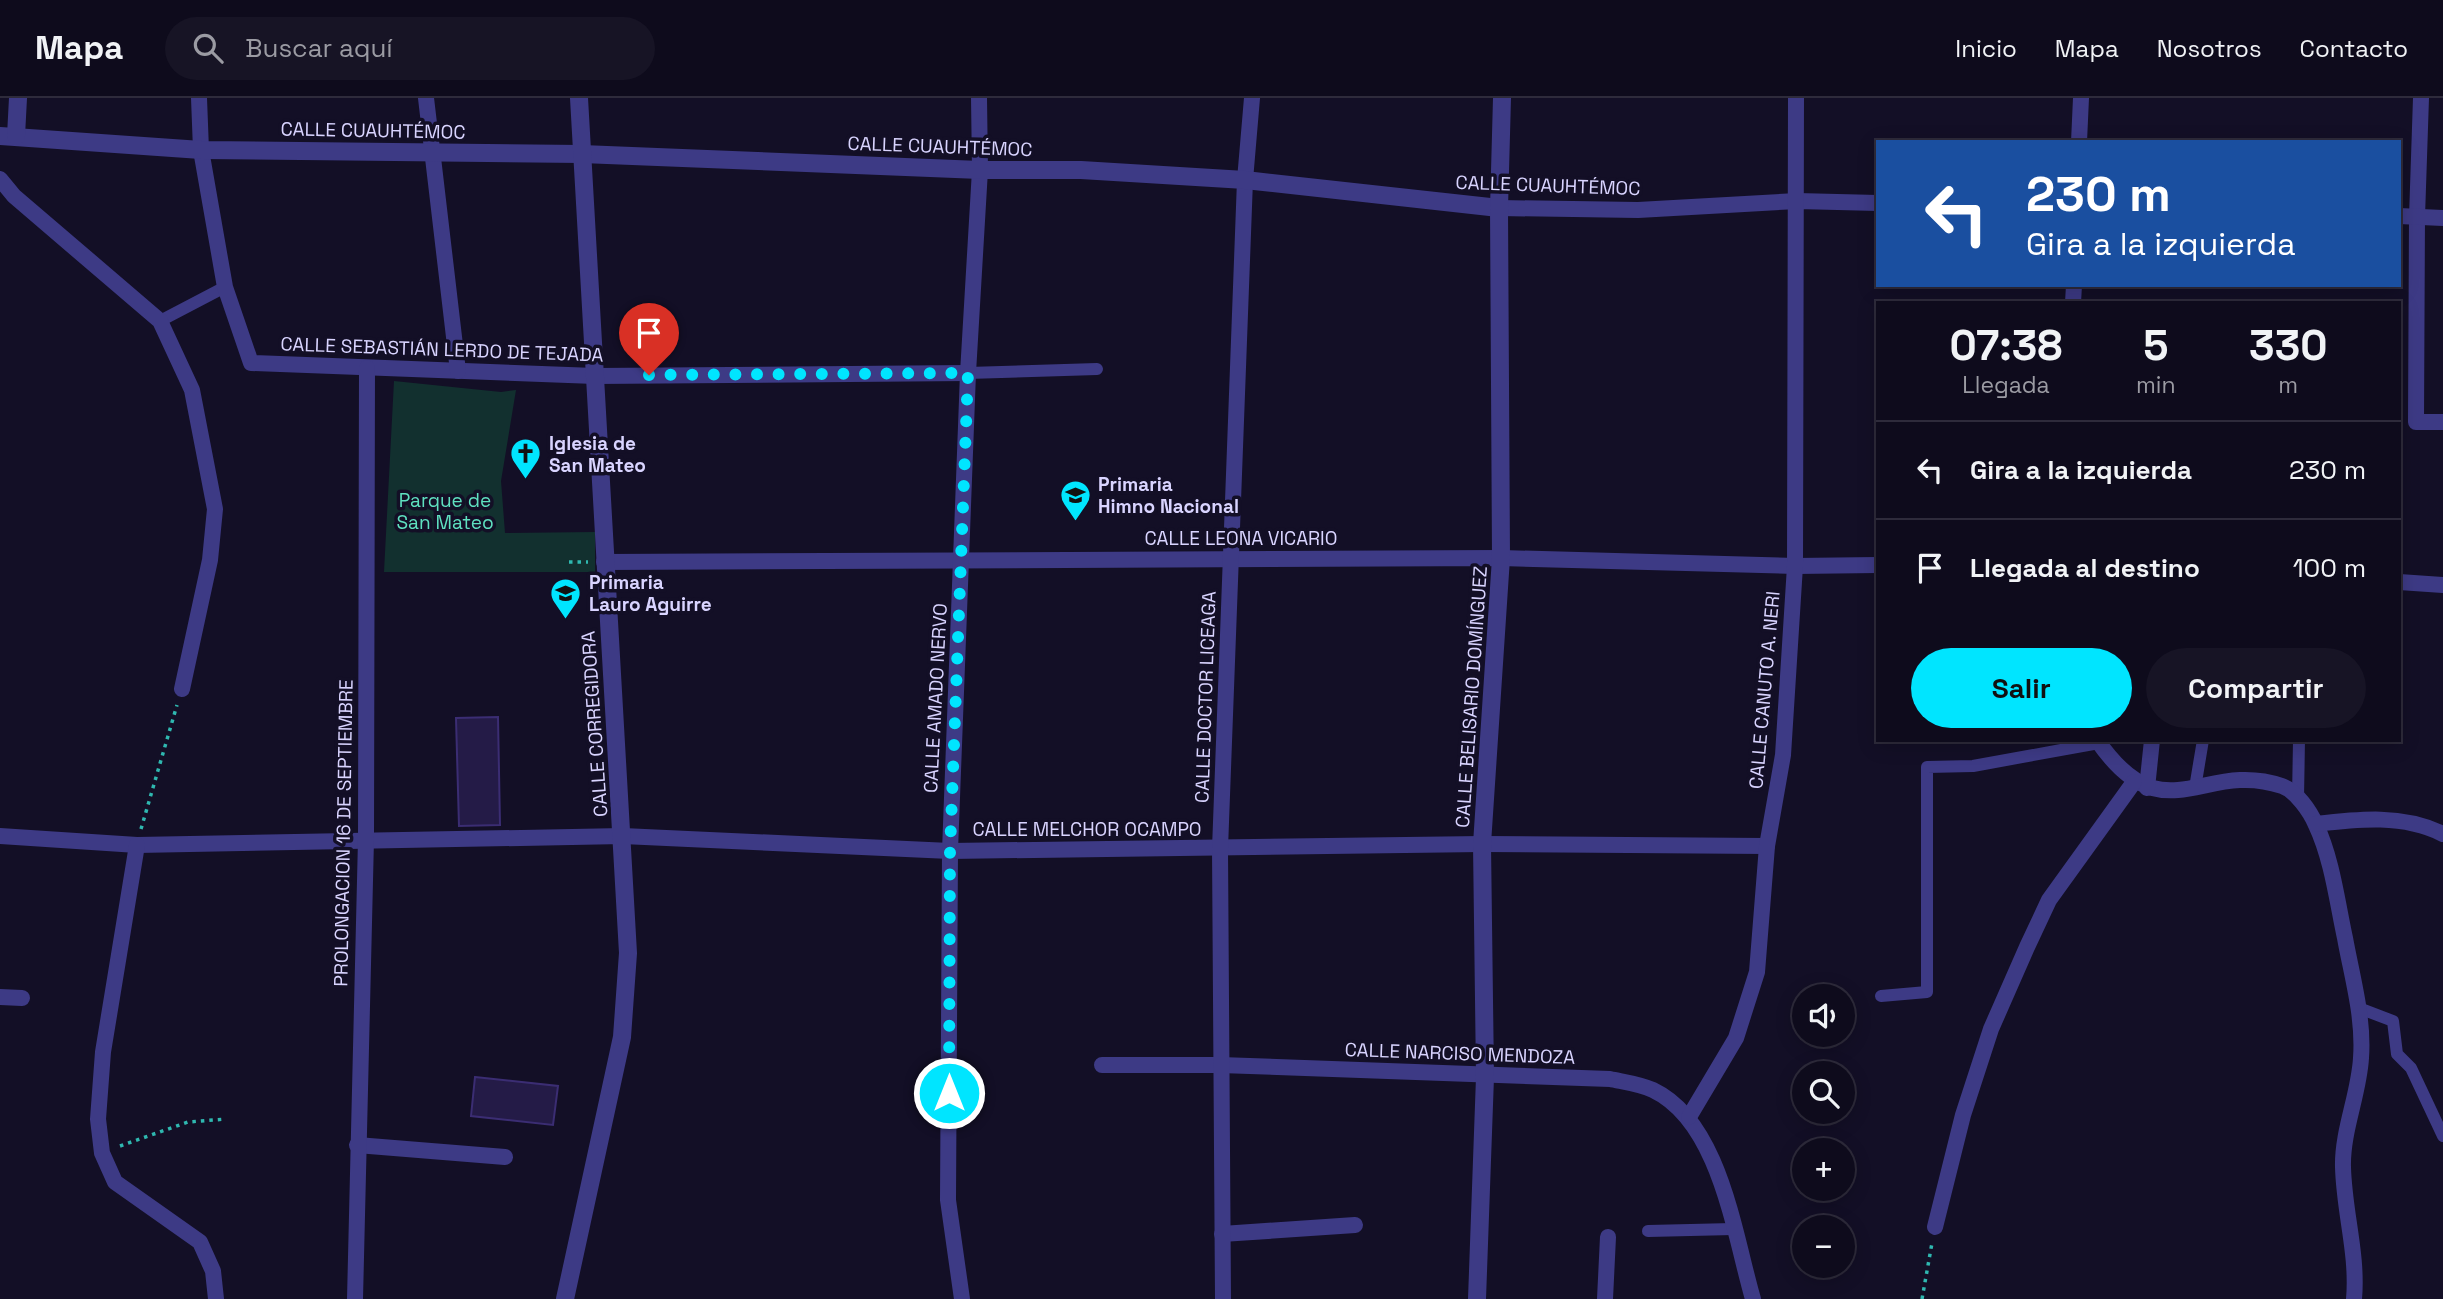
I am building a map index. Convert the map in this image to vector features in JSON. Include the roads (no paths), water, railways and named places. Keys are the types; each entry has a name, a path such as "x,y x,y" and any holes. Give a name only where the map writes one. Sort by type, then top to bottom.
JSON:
{"street":[{"path":"8,136 18,98"},
{"path":"160,321 225,287 201,150 198,98"},
{"path":"426,98 458,371"},
{"name":"CALLE CORREGIDORA","path":"565,1299 622,1037 628,953 579,98"},
{"name":"CALLE AMADO NERVO","path":"962,1299 948,1200 950,851 968,373 980,170 979,98"},
{"name":"CALLE DOCTOR LICEAGA","path":"1223,1299 1220,849 1245,180 1252,98"},
{"name":"CALLE BELISARIO DOMÍNGUEZ","path":"1477,1299 1485,1077 1482,844 1501,558 1499,208 1502,98"},
{"name":"CALLE CANUTO A. NERI","path":"1689,1117 1736,1038 1757,972 1767,846 1783,755 1795,566 1796,98"},
{"path":"2079,140 2081,98"},
{"path":"2421,98 2417,217 2416,422 2443,422"},
{"name":"CALLE CUAUHTÉMOC","path":"8,136 201,150 582,154 980,170 1081,170 1245,180 1499,208 1638,210 1797,201 1876,203"},
{"path":"0,179 14,196 160,321 192,390 215,509 210,560 182,690"},
{"path":"2401,216 2443,218"},
{"name":"CALLE SEBASTIÁN LERDO DE TEJADA","path":"225,287 251,363 595,376 968,373"},
{"name":"PROLONGACION 16 DE SEPTIEMBRE","path":"355,1299 366,839 367,368"},
{"path":"968,373 1097,369"},
{"name":"CALLE LEONA VICARIO","path":"604,562 1501,558 1795,566 1876,565"},
{"path":"2401,582 2443,585"},
{"path":"1881,996 1927,992 1927,767 1973,766 2098,742 2115,766 2140,785 2166,790 2256,781 2284,786 2298,798 2316,824 2334,883 2362,1026 2361,1060 2343,1166 2354,1245 2354,1299"},
{"path":"1935,1227 1963,1115 1987,1042 2027,947 2049,900 2140,785 2151,742"},
{"path":"2195,788 2203,742"},
{"path":"2298,798 2299,742"},
{"path":"2316,824 2373,818 2430,827 2443,834"},
{"name":"CALLE MELCHOR OCAMPO","path":"0,836 137,845 623,836 950,851 1482,844 1767,846"},
{"path":"137,845 103,1052 97,1119 102,1153 115,1182 200,1242 213,1271 216,1299"},
{"path":"0,997 22,998"},
{"path":"2359,1008 2393,1021 2397,1054 2411,1068 2443,1136"},
{"name":"CALLE NARCISO MENDOZA","path":"1102,1065 1220,1065 1485,1077 1611,1079 1653,1090 1689,1117"},
{"path":"1689,1117 1713,1159 1753,1299"},
{"path":"357,1145 505,1157"},
{"path":"1222,1234 1354,1224"},
{"path":"1648,1231 1733,1229"},
{"path":"1605,1299 1608,1237"}],"place":[{"name":"Iglesia de San Mateo","path":"526,481"},
{"name":"Primaria Himno Nacional","path":"1075,522"},
{"name":"Primaria Lauro Aguirre","path":"566,620"}],"park label":[{"name":"Parque de San Mateo","path":"445,511"}]}
